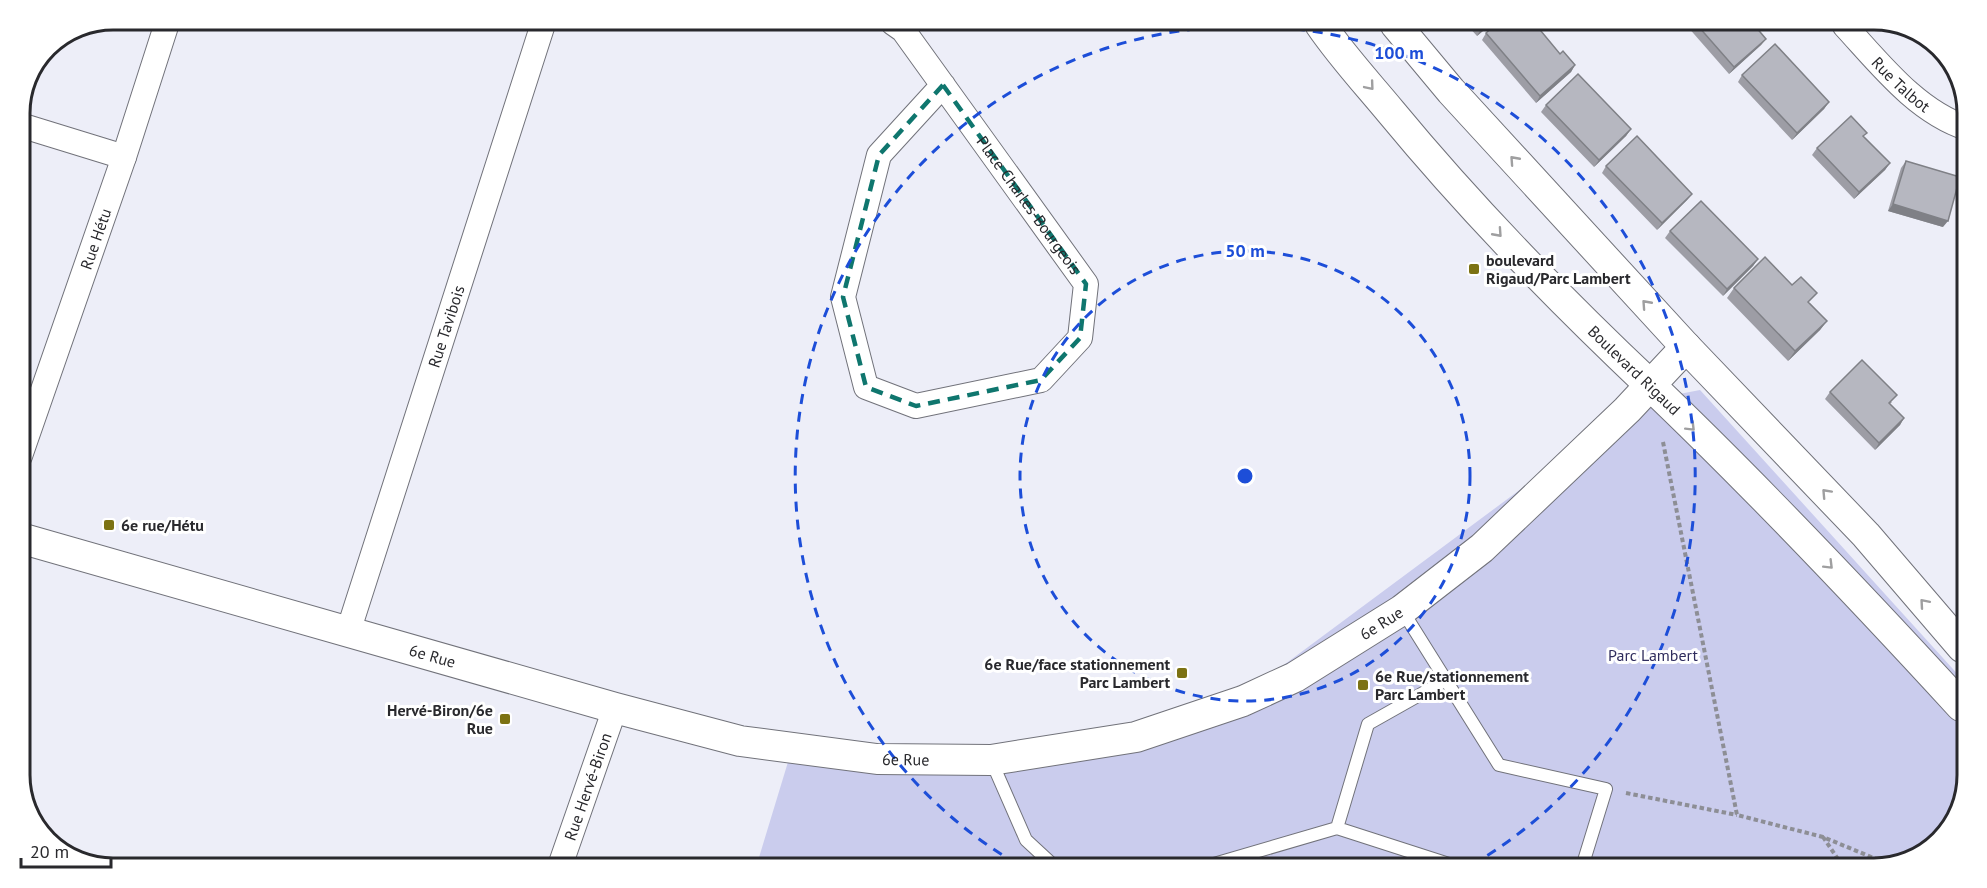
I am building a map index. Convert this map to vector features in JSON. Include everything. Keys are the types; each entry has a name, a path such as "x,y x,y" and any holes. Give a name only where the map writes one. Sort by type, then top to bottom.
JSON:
{"street":[{"name":"Rue Hétu","path":"30,427 124,157 165,30"},
{"name":"Rue Tavibois","path":"348,632 541,30"},
{"name":"Place Charles-Bourgeois","path":"903,30 943,85 1086,284 1080,338 1041,380 916,406 866,387 843,297 879,155 943,85"},
{"name":"Boulevard Rigaud","path":"1325,30 1416,142 1508,244 1605,345 1650,385 1849,585 1956,687"},
{"path":"1400,30 1459,100 1686,347 1866,536 1957,641"},
{"name":"Rue Talbot","path":"1848,30 1913,97 1957,124"},
{"path":"30,128 124,157"},
{"name":"6e Rue","path":"30,541 615,708 740,741 877,759 991,760 1136,737 1243,701 1294,677 1402,610 1482,549 1627,410 1686,347"},
{"name":"Rue Hervé-Biron","path":"563,858 615,708"}],"lane":[{"path":"1402,610 1498,765 1606,789 1585,858"},
{"path":"1337,828 1368,724 1446,680"},
{"path":"991,760 1026,840 1045,858"},
{"path":"1234,858 1337,828 1430,858"}],"path":[{"path":"1660,430 1737,815"},
{"path":"1606,789 1737,815 1823,837 1874,858"},
{"path":"1823,837 1837,858"}],"highlighted area":[{"path":"943,85 1086,284 1080,338 1041,380 916,406 866,387 843,297 879,155"}],"green space":[{"name":"Parc Lambert","path":"1700,390 1957,673 1955,791 1946,817 1936,830 1920,844 1896,855 1874,858 759,858 788,762 1002,770 1218,714 1638,402"}],"building":[{"path":"1489,30 1540,30 1560,54 1563,51 1575,65 1540,96 1486,33"},
{"path":"1702,30 1758,30 1766,39 1734,67"},
{"path":"1775,44 1829,102 1797,133 1742,75"},
{"path":"1578,74 1631,129 1599,160 1546,105"},
{"path":"1851,116 1867,133 1863,136 1890,163 1859,192 1817,148"},
{"path":"1637,136 1692,194 1662,223 1606,166"},
{"path":"1906,161 1957,176 1957,188 1948,221 1893,204"},
{"path":"1701,201 1758,259 1727,289 1670,231"},
{"path":"1765,257 1792,285 1801,277 1817,293 1808,302 1827,321 1795,351 1734,288"},
{"path":"1862,360 1897,395 1889,403 1904,418 1879,443 1830,392"}],"place":[{"name":"boulevard Rigaud/Parc Lambert","path":"1474,269"},
{"name":"6e rue/Hétu","path":"109,525"},
{"name":"6e Rue/face stationnement Parc Lambert","path":"1182,673"},
{"name":"6e Rue/stationnement Parc Lambert","path":"1363,685"},
{"name":"Hervé-Biron/6e Rue","path":"505,719"}]}
